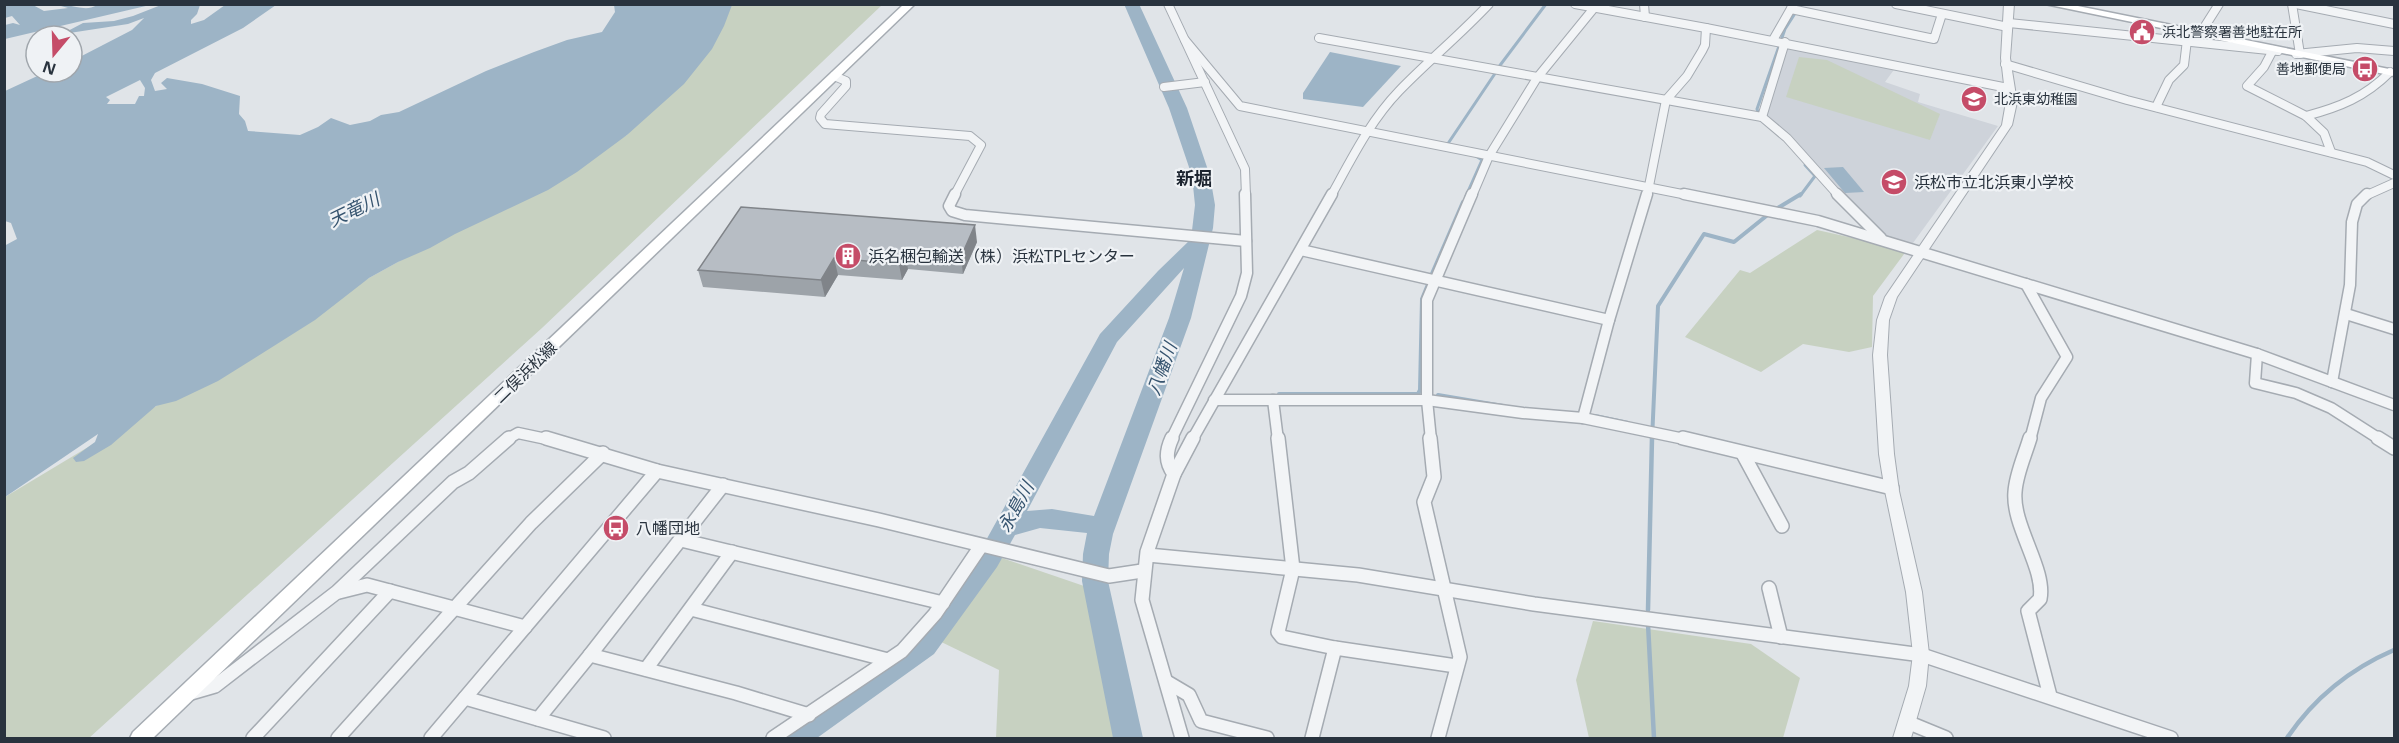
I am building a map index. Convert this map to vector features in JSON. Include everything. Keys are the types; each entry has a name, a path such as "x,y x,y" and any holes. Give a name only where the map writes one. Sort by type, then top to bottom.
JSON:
{"main road":[{"name":"二俣浜松線","path":"140,738 910,4"},
{"path":"2050,4 2392,73"}],"street":[{"path":"1168,4 1245,169 1247,273 1241,296 1167,448 1168,466 1174,474"},
{"path":"1182,738 1142,600 1142,571 1174,474 1368,131 1398,92 1457,38 1489,4"},
{"path":"1575,4 1779,41 2008,88"},
{"path":"1644,4 1645,17"},
{"path":"1896,4 2009,25 2187,40 2300,54 2357,48 2394,51"},
{"path":"1902,738 1917,690 1922,655 1915,598 1892,488 1884,415 1880,328 1882,313 1920,251 2007,125 2013,106 2005,64 2009,4"},
{"path":"2200,34 2219,4"},
{"path":"2300,54 2294,4 2394,24"},
{"path":"1438,738 1460,657 1442,588 1424,502 1434,477 1426,400 1427,300 1489,156 1537,78 1594,8"},
{"path":"1762,117 1779,41 1794,8 1934,39 1941,14"},
{"path":"1583,418 1608,320 1649,188 1666,100 1687,76 1702,51 1705,45 1706,28"},
{"path":"1318,38 1762,117 1787,138 1838,195 1884,241"},
{"path":"1185,40 1240,106 1772,212 1884,241 2257,354 2394,405"},
{"path":"2156,107 2169,80 2184,65 2187,40"},
{"path":"2273,50 2264,67 2247,86 2306,116 2324,133 2331,152"},
{"path":"2005,64 2156,107 2367,162 2394,175"},
{"path":"2306,116 2342,107 2365,96 2392,73"},
{"path":"834,76 846,81 846,86 821,114 820,117 825,124 970,136 978,140 981,145 950,206 952,211 965,215 1246,241"},
{"path":"1164,87 1205,82"},
{"path":"2332,382 2346,314 2351,267 2352,222 2357,204 2366,195 2394,183"},
{"path":"1301,250 1608,320"},
{"path":"2026,284 2067,357 2042,398 2015,492 2020,525 2038,576 2040,599 2028,611 2050,696"},
{"path":"2346,314 2394,329"},
{"path":"2257,354 2254,383 2296,393 2322,404 2394,448"},
{"path":"1214,400 1426,400 1523,413 1583,418 1892,488"},
{"path":"1273,400 1293,569 1278,632 1282,637 1335,648 1456,666"},
{"path":"185,695 215,686 337,592 453,482 469,473 502,442 518,433 539,436 603,453 657,471 1109,576 1142,571"},
{"path":"338,738 531,524 603,453"},
{"path":"1743,454 1782,526"},
{"path":"431,738 657,471"},
{"path":"538,719 723,485"},
{"path":"681,540 943,603"},
{"path":"773,738 888,660 918,636 982,546"},
{"path":"646,669 732,552"},
{"path":"1148,555 1358,575 1534,604 1617,613 1922,655 2171,738"},
{"path":"337,592 368,585 525,627"},
{"path":"1769,588 1781,637"},
{"path":"253,738 390,591"},
{"path":"691,609 888,660"},
{"path":"1312,738 1335,648"},
{"path":"590,655 808,715"},
{"path":"1167,682 1190,695 1201,722 1267,738"},
{"path":"465,698 604,738"},
{"path":"1907,722 1946,738"}],"shaded area":[{"name":"浜松市立北浜東小学校","path":"1786,45 1896,67 1885,82 1920,94 1918,102 1998,126 1913,243 1882,237 1766,114"}],"green space":[{"path":"728,5 882,5 542,328 89,738 5,738 5,497 369,278 627,135"},
{"path":"1799,57 1827,60 1940,114 1930,140 1786,97"},
{"path":"1817,230 1907,250 1873,296 1872,347 1849,352 1803,344 1761,372 1685,337 1740,270 1750,273"},
{"path":"1002,558 1084,586 1116,738 996,738 999,670 931,637"},
{"path":"1593,621 1751,644 1800,678 1783,738 1589,738 1576,680"}],"water":[{"path":"5,4 33,5 44,11 68,8 61,6 66,5 88,8 97,5 150,5 69,24 24,24 24,35 5,39 5,25 13,23 20,25 12,16 5,18"},
{"name":"天竜川","path":"161,5 200,5 191,24 204,20 225,5 276,5 243,28 155,73 151,80 155,91 167,89 161,83 167,78 202,84 240,96 239,114 245,121 248,131 300,135 331,118 350,125 399,112 486,71 534,52 567,40 602,32 615,12 614,5 732,5 712,49 684,84 627,135 577,172 548,190 369,278 315,320 218,381 176,401 156,406 111,445 84,461 76,462 73,458 95,442 98,434 5,497 4,246 17,239 11,223 5,221 5,91 24,82 24,84 84,84 84,55 132,30 144,18 128,24 84,31 84,24 81,24 114,21","holes":["140,80 145,88 144,96 139,96 135,104 107,104 110,100 106,97"]},
{"path":"1330,52 1401,66 1363,107 1303,99 1303,93"},
{"path":"1843,167 1864,192 1845,193 1824,168"}],"building":[{"name":"浜名梱包輸送（株）浜松TPLセンター","path":"741,207 975,225 961,257 905,253 899,264 834,258 821,280 698,270"}],"waterway":[{"name":"八幡川","path":"1103,527 1180,318 1203,228 1205,205 1201,176 1178,108 1131,4"},
{"path":"1498,68 1546,4"},
{"path":"1759,115 1757,109 1785,29 1801,4"},
{"path":"1447,145 1496,72"},
{"path":"1466,196 1482,160 1476,156"},
{"path":"1800,196 1815,176 1805,165"},
{"path":"1776,209 1801,194"},
{"path":"1431,276 1463,202"},
{"path":"1652,440 1658,306 1704,234 1734,242 1770,213"},
{"name":"永島川","path":"1005,528 1108,339 1165,275 1200,241"},
{"path":"1279,394 1418,394 1420,390 1422,299 1429,282"},
{"path":"1438,395 1503,406"},
{"path":"1595,416 1628,423"},
{"path":"1648,610 1652,438"},
{"path":"1005,528 1040,518 1103,527"},
{"name":"八幡川","path":"1103,527 1096,554 1095,581 1128,738"},
{"name":"永島川","path":"795,738 924,646 988,560 1005,528"},
{"path":"1648,624 1654,738"},
{"path":"2287,738 2309,710 2334,686 2363,666 2394,650"}],"place":[{"name":"浜北警察署善地駐在所","path":"2142,32"},
{"name":"善地郵便局","path":"2365,69"},
{"name":"北浜東幼稚園","path":"1974,99"},
{"name":"浜松市立北浜東小学校","path":"1894,182"},
{"name":"浜名梱包輸送（株）浜松TPLセンター","path":"848,256"},
{"name":"八幡団地","path":"616,528"}],"district":[{"name":"新堀","path":"1194,179"}]}
